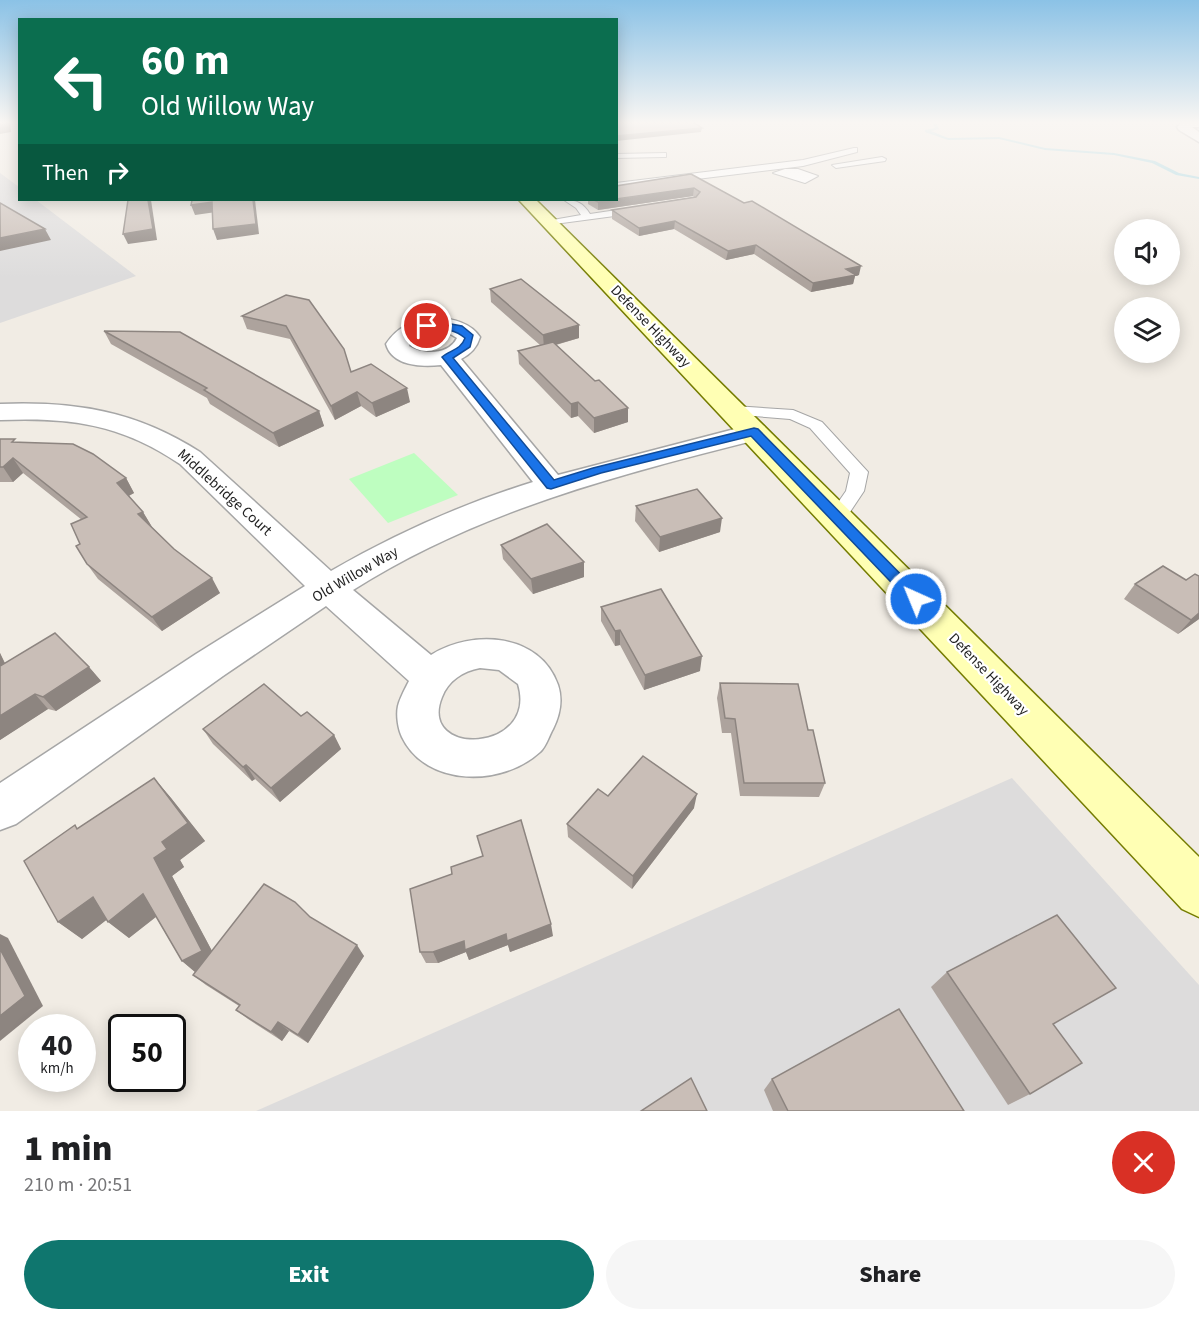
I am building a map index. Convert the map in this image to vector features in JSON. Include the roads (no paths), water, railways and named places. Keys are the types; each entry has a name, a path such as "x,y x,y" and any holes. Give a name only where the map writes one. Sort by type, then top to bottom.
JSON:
{"main road":[{"name":"Defense Highway","path":"530,201 559,211 744,421 1199,892"}],"street":[{"path":"447,357 551,485"},
{"name":"Middlebridge Court","path":"0,412 59,412 102,417 142,428 168,441 190,458 328,588 430,677"},
{"name":"Old Willow Way","path":"0,809 205,667 328,588 413,541 483,510 551,485 744,421"}],"lane":[{"path":"618,186 723,174"},
{"path":"780,174 805,180 814,176 805,174"},
{"path":"559,211 580,207 588,218"},
{"path":"559,211 588,218 650,208"},
{"path":"744,421 768,411 793,415 816,426 859,472 855,491 837,517"}],"waterway":[{"path":"1178,174 1199,178"}]}
